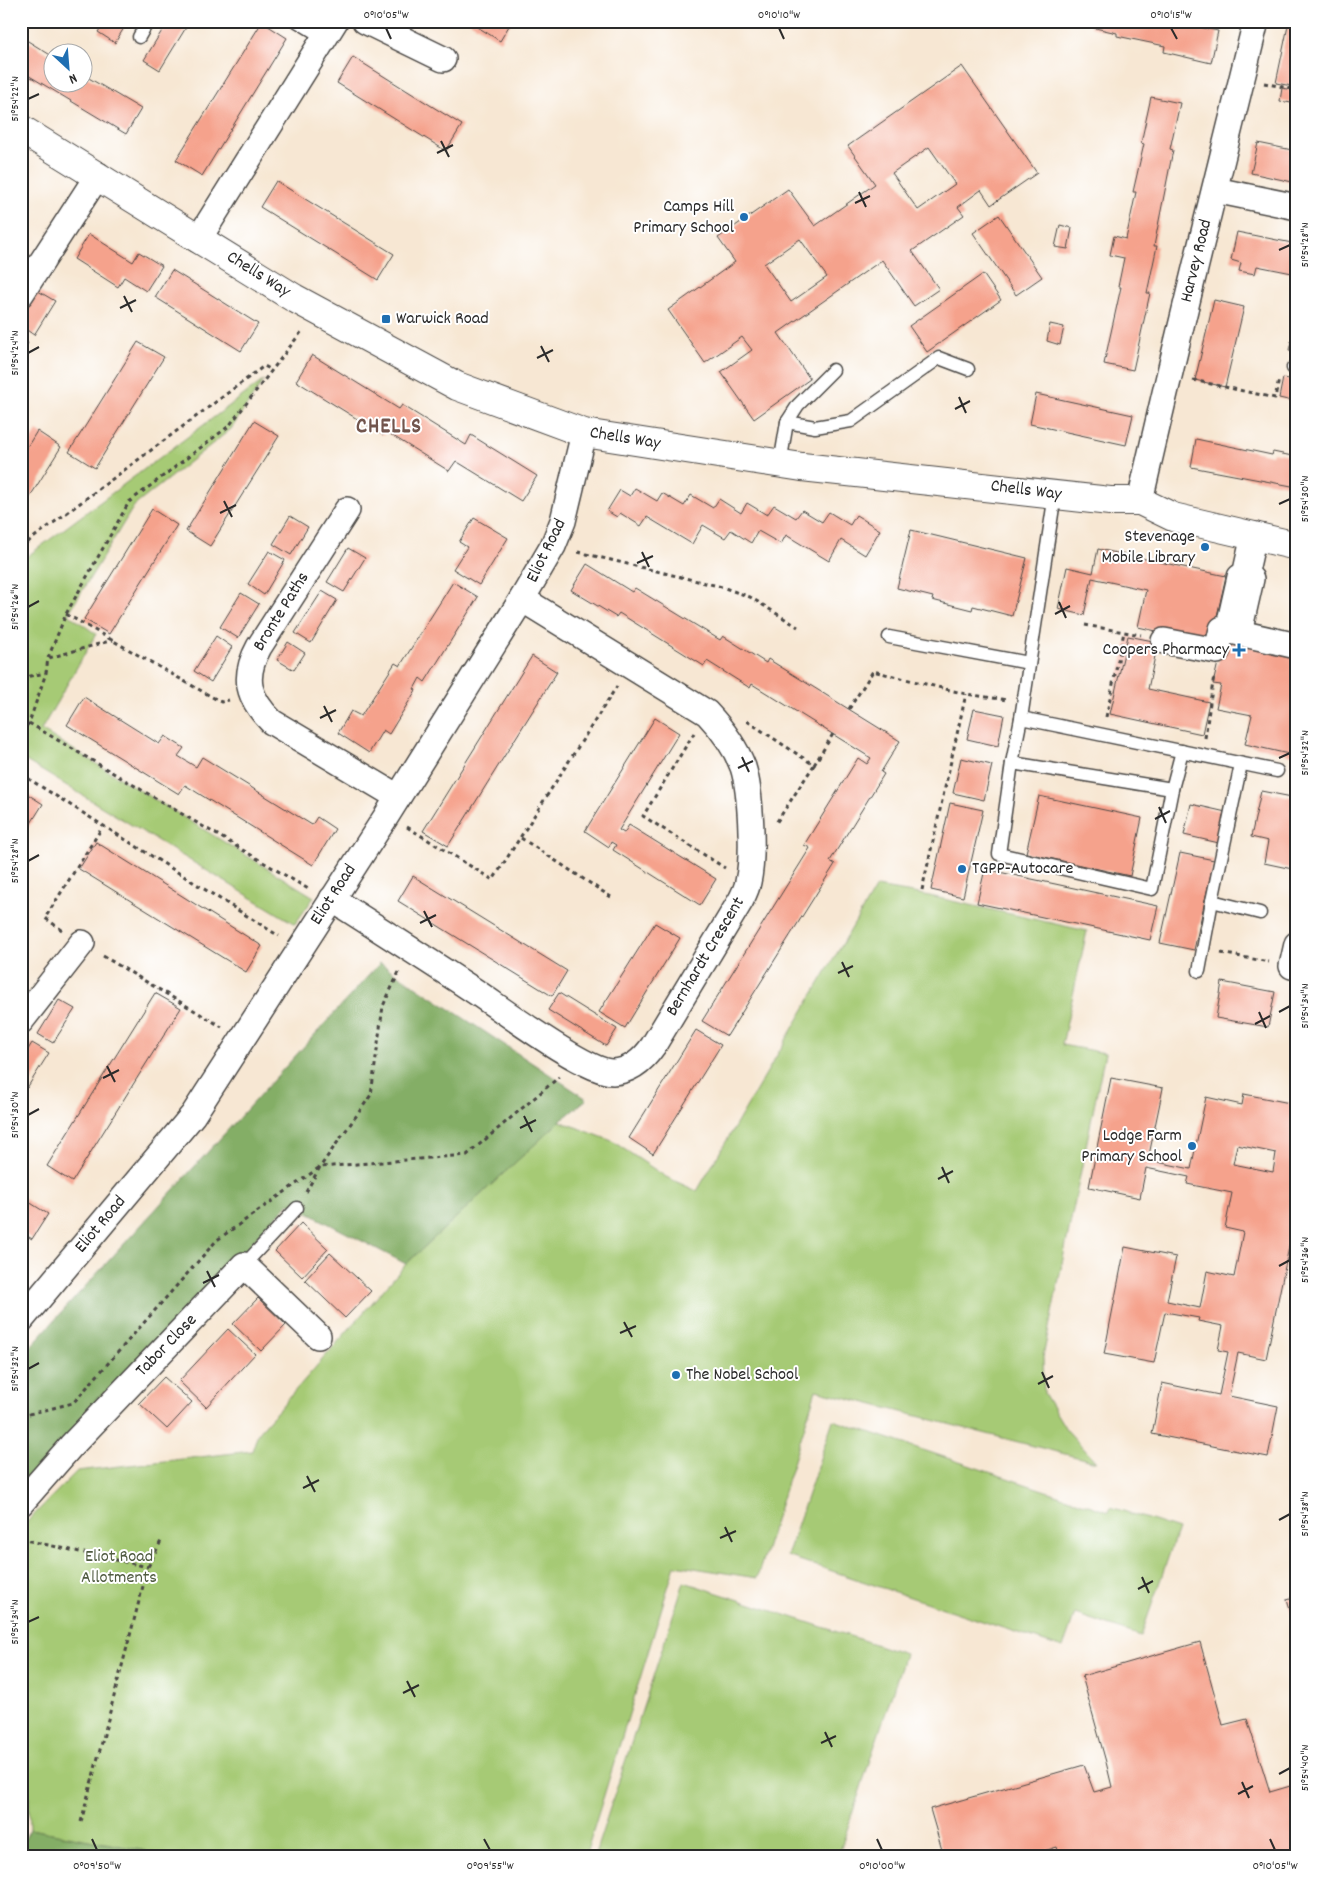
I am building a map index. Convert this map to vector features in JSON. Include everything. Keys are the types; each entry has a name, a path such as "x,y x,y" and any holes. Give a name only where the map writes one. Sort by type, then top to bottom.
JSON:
{"street":[{"path":"365,21 442,59"},
{"name":"Harvey Road","path":"1140,501 1168,375 1256,21"},
{"path":"198,240 330,30"},
{"name":"Chells Way","path":"21,129 294,298 457,386 584,433 780,464 1110,501 1140,501 1173,517 1297,546"},
{"path":"21,294 98,175"},
{"path":"1215,190 1297,207"},
{"name":"Eliot Road","path":"24,1312 193,1114 392,806 553,546 563,521 584,433"},
{"name":"Bronte Paths","path":"252,694 249,681 253,658 347,510"},
{"path":"1246,571 1254,535"},
{"name":"Bernhardt Crescent","path":"331,900 410,949 544,1038 592,1066 612,1072 632,1067 646,1055 741,900 748,883 751,849 748,789 736,751 724,732 707,713 522,598"},
{"path":"1164,641 1228,637 1297,646"},
{"path":"252,694 257,704 272,722 392,806"},
{"path":"21,1022 82,943"},
{"path":"244,1266 318,1336"},
{"name":"Tabor Close","path":"21,1502 71,1446 244,1266"}],"lane":[{"path":"139,37 148,21"},
{"path":"297,21 330,30"},
{"path":"787,422 815,427 851,421 939,358 968,369"},
{"path":"780,464 787,422 798,405 833,370"},
{"path":"1055,494 998,854 1152,889 1172,789 1182,752"},
{"path":"889,637 1029,663"},
{"path":"1021,718 1278,771"},
{"path":"1012,763 1172,789"},
{"path":"1199,972 1212,901 1242,764"},
{"path":"1212,901 1260,913"},
{"path":"244,1266 296,1208"}],"path":[{"path":"1242,79 1297,90"},
{"path":"21,732 29,723 46,673 48,658 66,614 129,502 229,426 302,331"},
{"path":"21,547 264,366 272,370"},
{"path":"1168,375 1275,398 1280,377 1295,368"},
{"path":"553,546 722,587 750,597 798,627"},
{"path":"66,614 220,702 252,694"},
{"path":"1085,624 1164,641"},
{"path":"1102,735 1124,632"},
{"path":"1202,756 1228,637"},
{"path":"48,658 113,640"},
{"path":"392,806 493,880 630,666"},
{"path":"849,709 873,671 966,694 1023,703"},
{"path":"21,678 46,673"},
{"path":"922,890 966,694"},
{"path":"707,713 643,816 748,883"},
{"path":"724,732 744,719 814,765"},
{"path":"29,723 331,900"},
{"path":"751,849 763,843 833,734"},
{"path":"21,774 299,949"},
{"path":"103,826 45,918 82,943 242,1039"},
{"path":"521,838 611,897"},
{"path":"296,1208 320,1167 371,1096 383,1006 410,949"},
{"path":"1202,950 1294,955"},
{"path":"21,1539 148,1567"},
{"path":"81,1822 148,1567 161,1540"}],"green space":[{"path":"264,380 231,429 134,506 68,614 96,634 41,730 314,897 295,924 21,758 21,561"},
{"name":"The Nobel School","path":"876,887 925,895 1087,931 1062,1045 1105,1053 1043,1357 1044,1393 1066,1429 1096,1462 816,1390 757,1578 675,1565 585,1857 170,1857 30,1829 26,1699 21,1666 21,1528 77,1471 252,1451 258,1433 406,1264 560,1121 612,1141 666,1177 697,1191"},
{"path":"380,963 587,1099 560,1121 406,1264 289,1203 81,1429 21,1488 21,1357"},
{"path":"833,1420 1109,1512 1111,1507 1178,1529 1141,1636 1075,1614 1063,1648 787,1556"},
{"path":"684,1582 905,1654 838,1857 594,1857"},
{"path":"30,1829 170,1857 21,1857 21,1846"}],"building":[{"path":"105,21 128,21 115,43 98,32"},
{"path":"168,21 190,21 160,70 144,60"},
{"path":"468,21 512,21 500,41"},
{"path":"1092,21 1171,21 1218,31 1211,63 1164,52 1165,46 1117,36 1117,33 1091,27"},
{"path":"1289,21 1297,21 1297,87 1276,83"},
{"path":"262,22 287,38 202,176 176,160"},
{"path":"21,25 28,29 23,38 42,50 42,84 21,71"},
{"path":"353,57 462,125 446,151 337,83"},
{"path":"962,66 1037,173 991,205 981,190 958,207 964,215 912,251 939,289 914,306 882,260 778,333 810,379 754,419 721,372 752,350 742,337 705,363 668,310 735,262 718,238 788,189 815,226 875,184 848,146","holes":["929,147 955,184 918,210 892,173","800,239 827,277 791,302 764,264"]},
{"path":"92,80 141,109 126,134 56,92 92,92"},
{"path":"1282,88 1297,91 1297,104 1280,101"},
{"path":"1151,97 1180,103 1170,149 1173,150 1154,246 1157,246 1147,293 1150,293 1133,370 1104,364 1121,287 1118,287 1124,258 1110,255 1114,236 1126,239 1136,192 1133,192 1144,144 1141,143"},
{"path":"1258,143 1297,151 1297,183 1251,173"},
{"path":"276,181 394,254 378,280 260,207"},
{"path":"21,193 28,197 21,208"},
{"path":"999,215 1042,277 1016,295 973,233"},
{"path":"1060,225 1072,228 1068,249 1055,247"},
{"path":"1237,232 1297,244 1297,274 1257,266 1255,274 1239,271 1241,263 1231,260"},
{"path":"89,234 133,262 139,252 162,266 146,291 124,277 118,287 74,259"},
{"path":"172,270 258,324 241,351 155,297"},
{"path":"983,274 1001,300 927,352 909,326"},
{"path":"38,291 55,301 34,335 21,326 21,317"},
{"path":"1214,300 1244,307 1225,387 1195,380"},
{"path":"1050,324 1064,327 1060,345 1047,341"},
{"path":"1294,329 1297,329 1297,351 1289,350"},
{"path":"21,338 28,343 21,354"},
{"path":"138,342 164,357 95,468 69,452"},
{"path":"312,355 399,409 402,405 466,445 471,435 537,476 521,501 456,461 449,471 385,431 383,435 296,381"},
{"path":"1283,378 1297,381 1297,402 1279,398"},
{"path":"1036,394 1133,415 1126,445 1030,424"},
{"path":"254,421 279,436 210,546 186,531"},
{"path":"37,431 61,447 21,511 21,457"},
{"path":"1196,439 1272,455 1273,452 1297,457 1297,487 1191,467"},
{"path":"635,488 657,501 662,493 684,506 691,495 713,508 719,499 741,513 747,503 767,515 774,505 796,518 802,510 822,522 829,512 850,525 856,515 880,530 865,555 841,540 829,561 786,535 781,544 758,531 751,543 731,530 725,538 703,525 692,544 647,517 641,526 620,513 617,517 607,511 620,490 630,496"},
{"path":"152,509 177,525 109,634 84,619"},
{"path":"290,516 308,527 291,555 273,544"},
{"path":"474,518 508,538 479,585 453,569 467,547 459,542"},
{"path":"911,530 1027,558 1012,616 973,606 972,610 932,600 933,597 897,588"},
{"path":"348,548 365,558 344,592 327,582"},
{"path":"1098,549 1226,576 1211,643 1138,627 1146,590 1092,578 1084,615 1058,609 1067,567 1093,573"},
{"path":"269,551 285,560 264,595 248,584"},
{"path":"587,564 632,592 635,588 720,640 723,636 766,663 768,659 900,741 881,772 884,774 830,861 835,864 727,1036 702,1021 810,848 804,845 858,758 867,764 871,758 752,684 750,688 707,661 704,666 619,613 616,617 571,590"},
{"path":"453,582 478,597 425,682 420,678 414,689 416,690 389,734 383,730 369,753 338,733 351,711 361,716 395,663 400,666"},
{"path":"322,591 337,600 311,643 295,633"},
{"path":"241,593 259,604 238,638 220,627"},
{"path":"216,636 232,647 211,682 194,671"},
{"path":"1128,636 1158,642 1148,689 1209,702 1202,734 1110,714"},
{"path":"1223,641 1297,656 1297,756 1245,744 1252,715 1216,708 1221,685 1213,684"},
{"path":"288,642 305,653 294,670 277,660"},
{"path":"532,656 557,672 448,846 423,831"},
{"path":"84,697 159,744 165,736 184,748 178,756 196,767 202,757 312,825 317,817 335,829 313,865 185,785 179,794 67,725"},
{"path":"974,709 1004,715 998,746 967,739"},
{"path":"655,718 679,733 619,830 624,833 629,825 716,879 700,905 613,850 616,845 611,842 609,847 585,831"},
{"path":"961,758 992,765 984,800 953,793"},
{"path":"21,790 43,804 21,839"},
{"path":"1261,791 1297,798 1297,870 1264,863 1268,841 1251,837"},
{"path":"1039,796 1142,818 1130,876 1026,853"},
{"path":"950,803 983,810 963,897 931,890"},
{"path":"1191,804 1226,812 1219,843 1184,835"},
{"path":"96,842 262,946 246,972 79,869"},
{"path":"1180,853 1214,860 1194,950 1160,943"},
{"path":"985,869 1158,906 1150,940 977,903"},
{"path":"413,876 567,971 552,996 398,901"},
{"path":"655,923 680,938 625,1028 599,1012"},
{"path":"1222,982 1275,992 1268,1027 1216,1018"},
{"path":"155,993 181,1008 72,1182 47,1166"},
{"path":"559,993 617,1029 606,1046 548,1010"},
{"path":"59,1000 75,1009 53,1043 38,1034"},
{"path":"696,1030 721,1045 653,1154 629,1138"},
{"path":"32,1043 49,1053 27,1088 21,1084 21,1061"},
{"path":"1111,1078 1163,1088 1148,1160 1191,1169 1206,1097 1242,1105 1244,1094 1295,1104 1297,1099 1297,1208 1266,1359 1238,1353 1229,1396 1278,1406 1268,1457 1152,1434 1162,1383 1219,1395 1228,1352 1218,1350 1223,1326 1198,1321 1199,1318 1165,1312 1154,1363 1104,1354 1125,1247 1176,1257 1167,1301 1200,1308 1207,1271 1234,1277 1243,1232 1225,1228 1232,1193 1187,1184 1189,1177 1146,1168 1140,1198 1089,1187","holes":["1237,1145 1276,1153 1273,1172 1233,1164"]},
{"path":"21,1197 48,1214 32,1239 21,1232"},
{"path":"301,1223 328,1249 302,1277 275,1251"},
{"path":"330,1253 371,1291 345,1318 305,1280"},
{"path":"258,1298 286,1325 261,1351 233,1324"},
{"path":"228,1329 255,1354 206,1407 179,1381"},
{"path":"164,1377 192,1402 167,1429 139,1403"},
{"path":"1297,1596 1297,1629 1296,1629 1287,1599"},
{"path":"1200,1642 1223,1725 1247,1719 1270,1792 1297,1784 1297,1857 1201,1857 1200,1853 1187,1857 1060,1857 1057,1847 1024,1857 944,1857 930,1809 1084,1765 1094,1792 1112,1787 1082,1676"}],"place":[{"name":"Camps Hill Primary School","path":"744,217"},
{"name":"Warwick Road","path":"386,319"},
{"name":"Stevenage Mobile Library","path":"1205,547"},
{"name":"Coopers Pharmacy","path":"1239,650"},
{"name":"TGPP-Autocare","path":"962,869"},
{"name":"Lodge Farm Primary School","path":"1192,1146"},
{"name":"The Nobel School","path":"676,1375"}],"district":[{"name":"CHELLS","path":"389,427"}],"park label":[{"name":"Eliot Road Allotments","path":"119,1567"}]}
